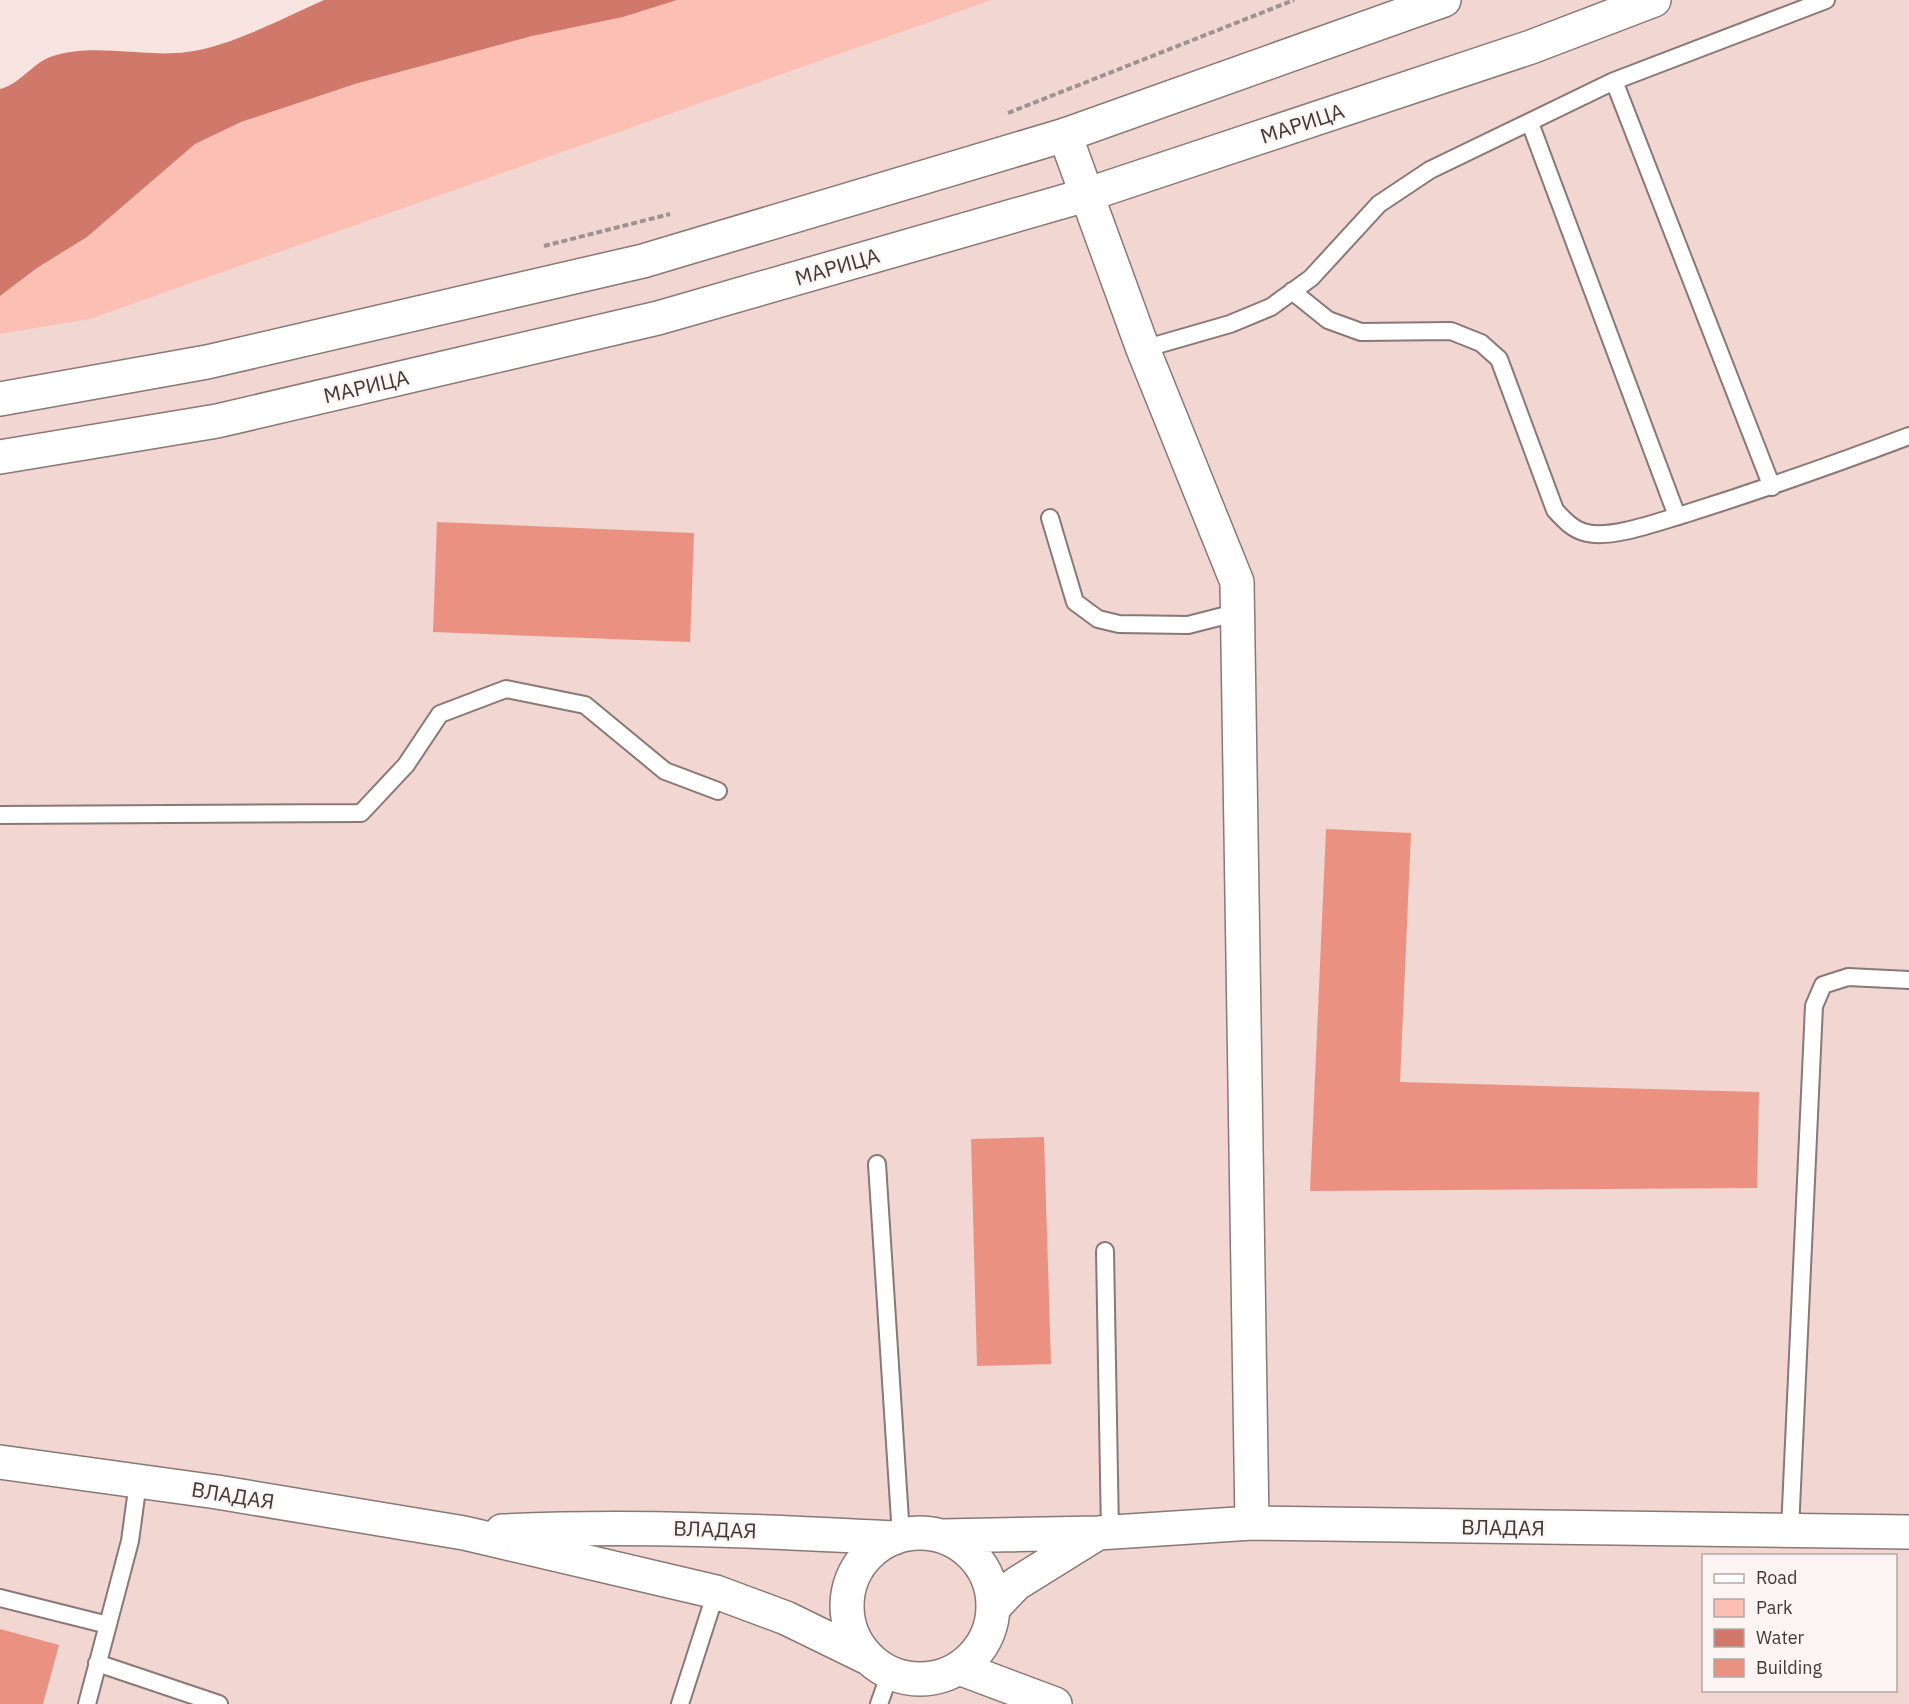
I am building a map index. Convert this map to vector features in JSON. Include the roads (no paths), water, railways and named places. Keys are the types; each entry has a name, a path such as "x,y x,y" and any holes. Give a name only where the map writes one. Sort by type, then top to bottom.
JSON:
{"street":[{"path":"0,399 207,362 643,261 1065,135 1444,0"},
{"name":"МАРИЦА","path":"0,457 217,421 658,318 1086,195 1531,47 1654,0"},
{"path":"1065,135 1143,349 1237,582 1252,1523"},
{"name":"ВЛАДАЯ","path":"0,1462 217,1492 464,1533 716,1592 786,1618 880,1666 914,1678 937,1677 959,1668 977,1652 989,1632 993,1608 991,1590 980,1563 963,1546 942,1536"},
{"name":"ВЛАДАЯ","path":"880,1666 855,1639 847,1616 848,1591 857,1569 872,1550 897,1537 918,1532 942,1536 1104,1533 1252,1523 1909,1532"},
{"name":"ВЛАДАЯ","path":"464,1533 597,1527 735,1529 897,1537"},
{"name":"ВЛАДАЯ","path":"993,1608 1016,1584 1104,1533"},
{"path":"959,1668 1055,1704"}],"lane":[{"path":"1143,349 1230,324 1271,307 1311,278 1379,204 1430,170 1614,81 1826,0"},
{"path":"1614,81 1772,487"},
{"path":"1530,123 1677,516"},
{"path":"1292,291 1328,320 1361,332 1451,331 1481,344 1499,359 1555,510 1570,526 1588,534 1629,531 1772,487 1909,436"},
{"path":"1050,518 1075,602 1098,619 1119,624 1188,625 1239,612"},
{"path":"0,814 362,813 406,765 440,714 506,689 585,705 665,771 718,791"},
{"path":"1790,1530 1814,1006 1823,985 1848,976 1909,980"},
{"path":"877,1164 897,1537"},
{"path":"1104,1533 1105,1251"},
{"path":"87,1704 130,1541 138,1482"},
{"path":"680,1704 716,1592"},
{"path":"0,1599 108,1625"},
{"path":"97,1663 219,1704"},
{"path":"879,1704 880,1666"}],"water":[{"path":"324,0 677,0 623,17 532,36 355,84 241,122 195,144 87,237 37,268 0,296 0,89 14,83 37,64 50,57 101,50 170,53 204,49 257,30"}]}
